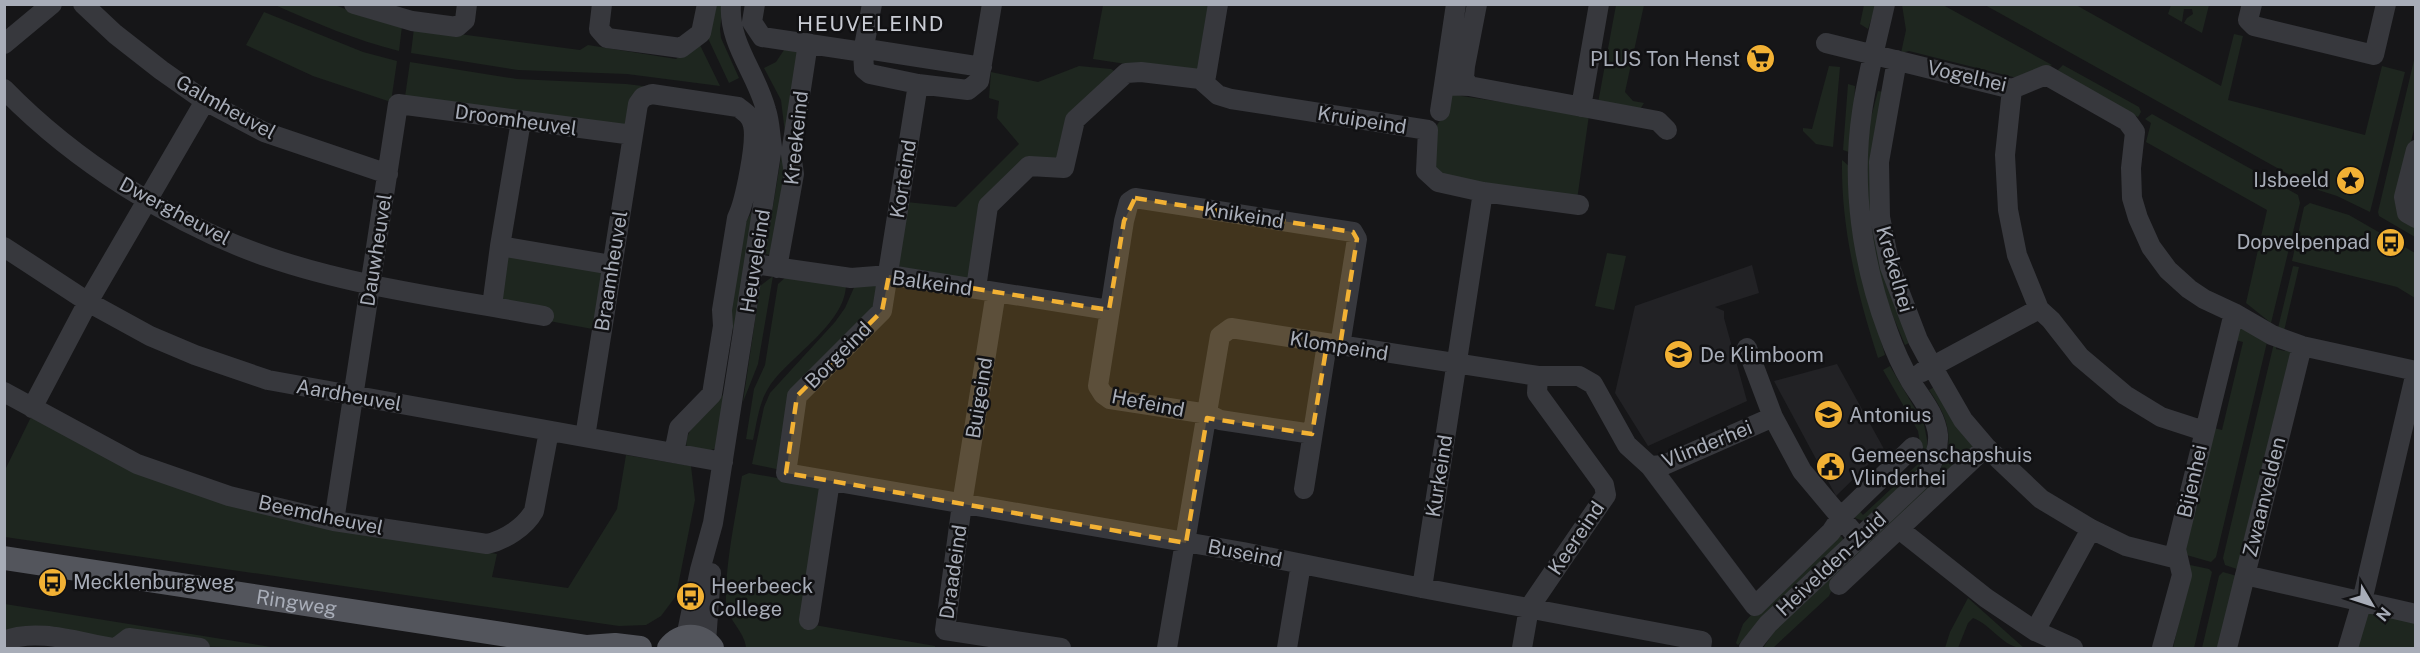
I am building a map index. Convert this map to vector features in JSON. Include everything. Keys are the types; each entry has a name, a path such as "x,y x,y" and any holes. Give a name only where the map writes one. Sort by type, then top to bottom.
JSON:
{"main road":[{"name":"Ringweg","path":"4,558 589,648 615,645 640,648"}],"street":[{"path":"4,44 52,4"},
{"name":"Galmheuvel","path":"83,4 115,34 206,101 264,132 388,174"},
{"path":"354,4 412,21 457,27 465,20 467,4"},
{"path":"602,4 599,29 607,38 681,48 701,33 707,4"},
{"name":"Heuveleind","path":"693,644 772,147 766,109 736,39 730,16 731,4"},
{"path":"755,4 752,22 762,37 863,52 873,50 980,74"},
{"path":"872,4 863,52 864,69 870,74 918,84 968,90 980,74 992,4"},
{"path":"976,288 988,206 1029,166 1064,168 1075,120 1126,72 1200,79 1206,76 1218,4"},
{"path":"1440,111 1456,4"},
{"path":"1469,87 1464,78 1477,4"},
{"path":"1587,108 1599,4"},
{"name":"Heivelden-Zuid","path":"1749,648 1768,624 1927,474 1936,453 1938,434 1931,413 1910,380 1885,323 1864,246 1857,163 1862,112 1885,4"},
{"path":"2250,12 2254,26 2374,55 2386,4"},
{"name":"Vogelhei","path":"1826,43 2012,89 2046,75 2127,121 2135,132 2131,168 2132,198 2138,218 2151,247 2168,270 2189,289 2272,335 2302,346 2415,371"},
{"name":"Kreekeind","path":"777,268 794,174 791,154 808,44"},
{"name":"Krekelhei","path":"1897,60 1879,162 1881,217 1890,267 1918,340 1932,366 1963,420 1986,447 2041,499 2091,529 2126,546 2178,559"},
{"name":"Kruipeind","path":"1200,79 1218,95 1231,99 1428,130 1426,171 1438,182 1483,192"},
{"name":"Korteind","path":"889,275 918,84"},
{"path":"1444,85 1469,87 1658,121 1667,130"},
{"name":"Dwergheuvel","path":"4,89 26,112 75,152 147,200 210,232 267,257 326,274 544,316"},
{"path":"2012,89 2006,155 2008,210 2017,255 2040,309 2080,357 2125,395 2161,417 2204,431"},
{"name":"Braamheuvel","path":"585,438 638,104 643,97 652,94 738,107 748,114 753,125 753,139 743,206 736,218 712,394 679,428 674,453"},
{"path":"32,408 88,302 206,101"},
{"name":"Dauwheuvel","path":"334,521 398,104"},
{"name":"Droomheuvel","path":"398,104 633,135"},
{"path":"492,306 521,121"},
{"path":"2415,150 2404,197 2407,213 2415,218"},
{"path":"1483,192 1579,205"},
{"name":"Kurkeind","path":"1422,588 1483,192"},
{"name":"Knikeind","path":"1109,310 1124,221 1129,202 1135,198 1341,230 1353,232 1357,239 1334,345"},
{"path":"500,246 612,265"},
{"name":"Aardheuvel","path":"4,247 88,302 150,336 195,355 268,380 723,462"},
{"name":"Balkeind","path":"754,264 851,278 889,275 1109,310"},
{"name":"Borgeind","path":"786,472 797,396 882,311 889,275"},
{"name":"Buigeind","path":"962,504 996,292"},
{"path":"1910,380 2040,309"},
{"name":"Hefeind","path":"1109,310 1098,387 1110,399 1208,414 1220,420 1312,434"},
{"name":"Bijenhei","path":"2162,648 2181,575 2176,549 2234,313"},
{"name":"Klompeind","path":"1186,543 1220,336 1231,328 1538,376"},
{"path":"1304,489 1312,434 1334,345"},
{"name":"Zwaanvelden","path":"2226,648 2302,346"},
{"path":"1746,348 1773,417"},
{"path":"2348,648 2362,601 2415,371"},
{"name":"Vlinderhei","path":"1538,376 1579,376 1593,384 1627,445 1650,466 1664,465 1773,417 1802,471 1858,538"},
{"name":"Keereind","path":"1529,608 1606,495 1604,484 1537,393 1538,376"},
{"name":"Beemdheuvel","path":"4,392 137,464 229,496 334,521 487,544 499,542 529,520 534,511 549,431"},
{"path":"1650,466 1755,606 1913,447"},
{"path":"1839,585 1986,447"},
{"name":"Buseind","path":"786,472 1301,564 1529,608 1701,645"},
{"path":"809,620 830,481"},
{"name":"Draadeind","path":"962,504 945,630 1061,648"},
{"path":"1899,529 1986,598 2035,631 2073,648"},
{"path":"2035,631 2091,529"},
{"path":"1167,648 1186,543"},
{"path":"1287,648 1301,564"},
{"path":"2244,575 2415,614"},
{"path":"1522,648 1529,608"},
{"path":"4,640 37,635 114,648 129,638 200,648"}],"highlighted area":[{"path":"1135,198 1353,232 1357,239 1340,346 1327,344 1312,434 1207,418 1186,543 786,473 797,396 882,311 889,275 1109,310 1124,221"}],"shaded area":[{"path":"275,5 335,5 368,18 402,26 399,51 321,25"},
{"path":"711,5 723,5 721,38 739,78 729,83 706,34"},
{"path":"1103,5 1216,5 1198,75 1093,59"},
{"path":"1616,5 1644,5 1625,92 1633,101 1644,103 1639,111 1598,103"},
{"path":"1864,5 1876,5 1868,29 1860,24"},
{"path":"1902,5 1943,5 2052,65 2021,79 1909,51 1901,53 1906,30"},
{"path":"1985,5 2076,5 2221,86 2234,34 2243,36 2228,100 2365,135 2382,66 2405,72 2370,212 2337,196 2315,189"},
{"path":"2171,5 2209,5 2202,33 2184,23 2193,14 2192,9 2184,9 2182,22 2168,14"},
{"path":"264,12 363,52 397,61 391,102 313,76 246,45"},
{"path":"414,28 580,50 588,45 676,59 698,41 720,86 627,74 518,70 411,53"},
{"path":"786,47 802,50 789,172 776,256 765,254 785,133 781,100 764,68 776,62"},
{"path":"2415,56 2415,125 2397,201 2415,227 2415,237 2379,216 2378,212"},
{"path":"410,62 517,79 626,84 659,88 630,130 405,97"},
{"path":"2063,65 2139,107 2141,112 2138,117 2057,71"},
{"path":"1079,66 1111,69 1119,74 1068,121 1060,163 1028,160 984,204 969,280 905,271 896,263 906,202 956,207 1019,144 997,118 999,101 989,98 991,72 1038,82"},
{"path":"1829,66 1840,67 1833,147 1816,144 1803,131 1803,128 1812,129"},
{"path":"1848,84 1855,86 1852,153 1843,150"},
{"path":"1878,91 1883,92 1876,141 1911,342 1905,345 1882,290 1867,210 1867,133"},
{"path":"1448,94 1589,115 1577,200 1440,178 1430,167 1437,125 1443,116"},
{"path":"2152,114 2298,195 2300,203 2271,323 2246,303 2267,210 2146,142 2151,123 2145,119"},
{"path":"1842,160 1849,166 1859,264 1885,355 1878,358 1863,309 1847,235"},
{"path":"2310,203 2349,215 2415,253 2415,298 2397,287 2292,261 2304,207"},
{"path":"753,210 734,330 728,322 742,228"},
{"path":"1607,253 1626,256 1614,310 1595,306"},
{"path":"511,256 598,271 606,277 598,330 549,321 492,303 506,259"},
{"name":"De Klimboom","path":"1752,265 1759,293 1715,307 1724,311 1747,401 1648,446 1615,393 1635,306"},
{"path":"2293,266 2299,267 2284,331 2278,328"},
{"path":"773,276 758,364 743,402 760,286"},
{"path":"787,276 846,284 844,299 827,326 769,387 761,406 753,440 746,439 754,389 765,365 778,284"},
{"path":"876,282 879,309 793,393 781,470 752,464 764,407 770,393 835,322 845,308 856,283"},
{"path":"2238,326 2268,338 2216,557 2211,562 2183,554 2210,427 2222,430 2243,342 2232,339"},
{"path":"2274,343 2277,344 2276,349 2285,351 2287,346 2291,352 2237,569 2225,565 2223,558"},
{"name":"Antonius","path":"1837,364 1884,449 1836,496 1774,381"},
{"path":"1890,366 1924,424 1927,453 1922,466 1866,522 1855,518 1857,508 1863,515 1919,463 1913,456 1920,443 1918,431 1883,370"},
{"path":"1938,385 1976,446 1836,581 1829,596 1773,648 1763,648 1775,630 1934,480 1946,456 1948,445 1943,413 1929,390"},
{"path":"725,393 717,448 705,452 687,448 686,441 693,426"},
{"path":"31,417 88,448 314,525 497,554 492,577 568,588 617,509 626,455 691,466 695,500 676,596 661,616 646,625 619,626 5,537 5,470"},
{"path":"749,473 822,486 803,623 935,646 935,648 746,648 727,608 726,587 742,476"},
{"path":"1837,536 1841,536 1844,540 1738,645 1736,643 1743,624 1752,614 1755,616"},
{"path":"2190,565 2209,569 2212,572 2194,648 2173,648 2190,573"},
{"path":"2223,572 2237,576 2224,648 2202,648 2219,576"},
{"path":"1968,598 2024,648 2010,645 1973,618 1968,623 1958,648 1945,648 1950,632"},
{"path":"5,604 277,648 111,645 5,638"},
{"path":"2366,610 2415,621 2415,648 2357,648"}],"place":[{"name":"PLUS Ton Henst","path":"1761,59"},
{"name":"IJsbeeld","path":"2350,180"},
{"name":"Dopvelpenpad","path":"2391,242"},
{"name":"De Klimboom","path":"1679,355"},
{"name":"Antonius","path":"1828,415"},
{"name":"Gemeenschapshuis Vlinderhei","path":"1830,467"},
{"name":"Mecklenburgweg","path":"52,582"},
{"name":"Heerbeeck College","path":"690,597"}],"district":[{"name":"HEUVELEIND","path":"871,24"}]}
